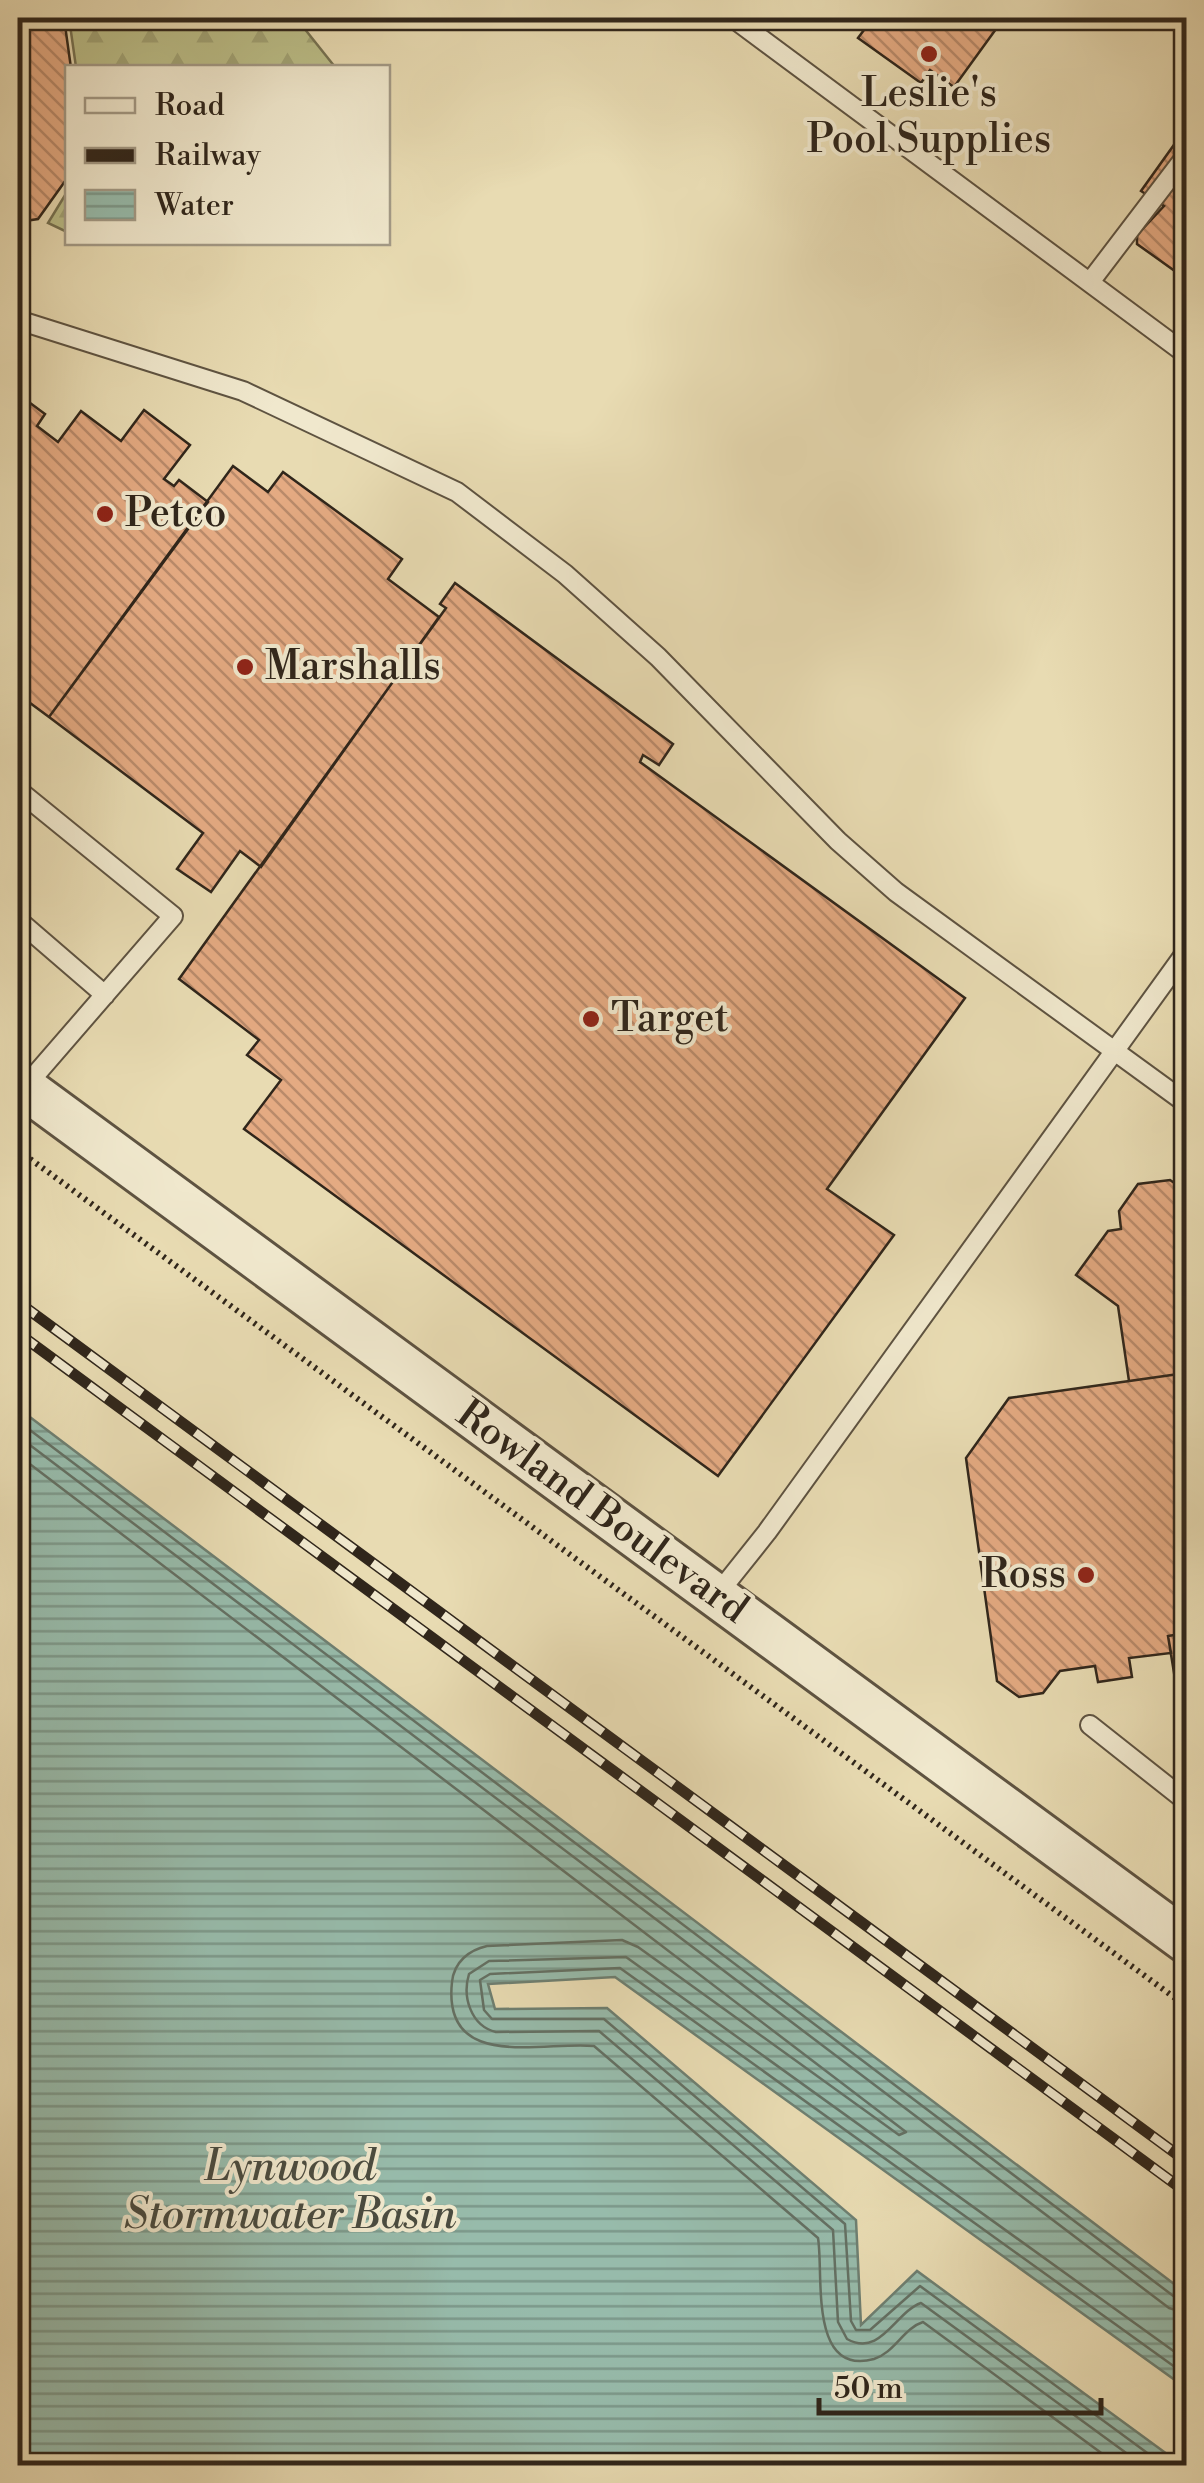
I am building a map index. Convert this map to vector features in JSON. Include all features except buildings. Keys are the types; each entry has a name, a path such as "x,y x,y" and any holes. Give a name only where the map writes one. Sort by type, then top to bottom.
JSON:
{"street":[{"name":"Rowland Boulevard","path":"21,1086 1186,1941"}],"lane":[{"path":"733,18 1186,354"},
{"path":"1090,282 1186,156"},
{"path":"18,320 243,391 457,492 564,574 658,657 838,841 896,892 1186,1103"},
{"path":"18,790 173,916 21,1086"},
{"path":"18,920 105,995"},
{"path":"716,1596 1186,952"},
{"path":"1090,1725 1186,1801"}],"path":[{"path":"18,1150 1186,2006"}],"green space":[{"path":"69,18 296,18 333,65 76,65"},
{"path":"65,195 65,231 48,223"}],"water":[{"name":"Lynwood Stormwater Basin","path":"18,1408 1186,2293 1186,2388 615,1977 488,1984 495,2009 607,2008 856,2220 861,2325 917,2271 1182,2465 18,2465"}],"railway":[{"path":"18,1302 1186,2161"},
{"path":"18,1333 1186,2192"}],"place":[{"name":"Leslie's Pool Supplies","path":"929,54"},
{"name":"Petco","path":"105,514"},
{"name":"Marshalls","path":"245,667"},
{"name":"Target","path":"591,1019"},
{"name":"Ross","path":"1086,1575"}]}
